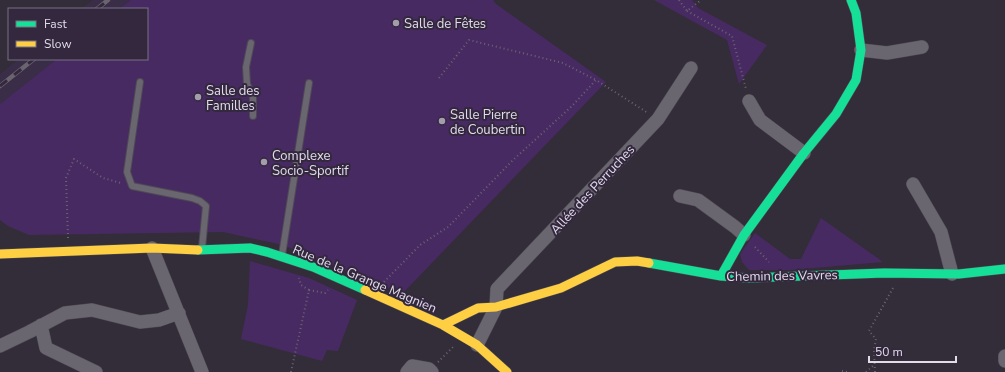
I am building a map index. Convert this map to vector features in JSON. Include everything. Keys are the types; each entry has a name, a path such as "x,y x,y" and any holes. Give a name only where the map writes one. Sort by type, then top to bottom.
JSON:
{"street":[{"path":"721,276 744,236 804,153 836,114 856,80 861,50 856,13 851,0"},
{"path":"861,50 887,52 922,48"},
{"name":"Allée des Perruches","path":"496,307 497,288 658,119 691,68"},
{"path":"749,101 760,120 804,153"},
{"path":"913,184 941,232 952,274"},
{"path":"680,196 698,200 735,227 744,236"},
{"path":"152,248 202,372"},
{"name":"Rue de la Grange Magnien","path":"2,250 70,251 152,248 250,248 313,267 443,325 477,345 507,372"},
{"name":"Chemin des Vavres","path":"443,325 478,308 496,307 561,288 615,262 637,261 721,276 748,278 901,272 952,274 1005,269"},
{"path":"477,345 496,307"},
{"path":"0,346 65,313 92,310 140,322 159,320 179,313"},
{"path":"41,325 46,348 96,372"},
{"path":"1005,356 1005,361"},
{"path":"407,372 412,366 431,371"}],"lane":[{"path":"251,43 246,66 247,84 253,97 253,116"},
{"path":"140,82 127,172 132,186 192,198 200,201 206,206 202,249"},
{"path":"281,257 309,83"}],"path":[{"path":"678,0 687,11 732,36 749,101"},
{"path":"687,11 701,0"},
{"path":"439,78 469,40 563,63 596,80 658,119"},
{"path":"373,293 420,245 448,228 508,165 572,106 596,80"},
{"path":"70,251 66,178 74,159 103,178 132,186"},
{"path":"744,236 783,277"},
{"path":"291,372 309,290 301,285 292,261"},
{"path":"875,372 874,350 876,339 869,331 901,272"},
{"path":"431,371 464,337"},
{"path":"866,372 874,365"},
{"path":"842,371 848,372"}],"shaded area":[{"path":"93,0 131,0 120,8 82,8"},
{"name":"Complexe Socio-Sportif","path":"131,0 493,0 496,4 606,82 402,294 283,245 223,232 29,235 8,226 0,220 0,104 56,60 148,60 148,8 120,8"},
{"path":"654,0 692,0 698,8 767,45 739,84 727,40"},
{"path":"18,60 56,60 0,104 0,74"},
{"path":"821,218 883,262 790,270 749,270 742,262 740,254 755,233 790,259 801,259"},
{"path":"250,261 309,278 357,300 338,351 327,350 322,361 241,339 248,305"}],"railway":[{"path":"98,8 108,0"},
{"path":"0,86 33,60"}],"traffic: fast":[{"path":"721,276 744,235 804,153 836,114 856,80 861,50 856,13 851,0"},
{"path":"198,250 250,248 267,252 313,267 365,290"},
{"path":"649,263 721,276 748,278 884,273 959,274 1005,269"}],"traffic: slow":[{"path":"0,254 152,248 198,250"},
{"path":"443,325 478,308 496,307 561,288 615,262 637,261 649,263"},
{"path":"365,290 443,325 477,345 507,372"}],"place":[{"name":"Salle de Fêtes","path":"396,23"},
{"name":"Salle des Familles","path":"198,97"},
{"name":"Salle Pierre de Coubertin","path":"442,121"},
{"name":"Complexe Socio-Sportif","path":"264,162"}]}
